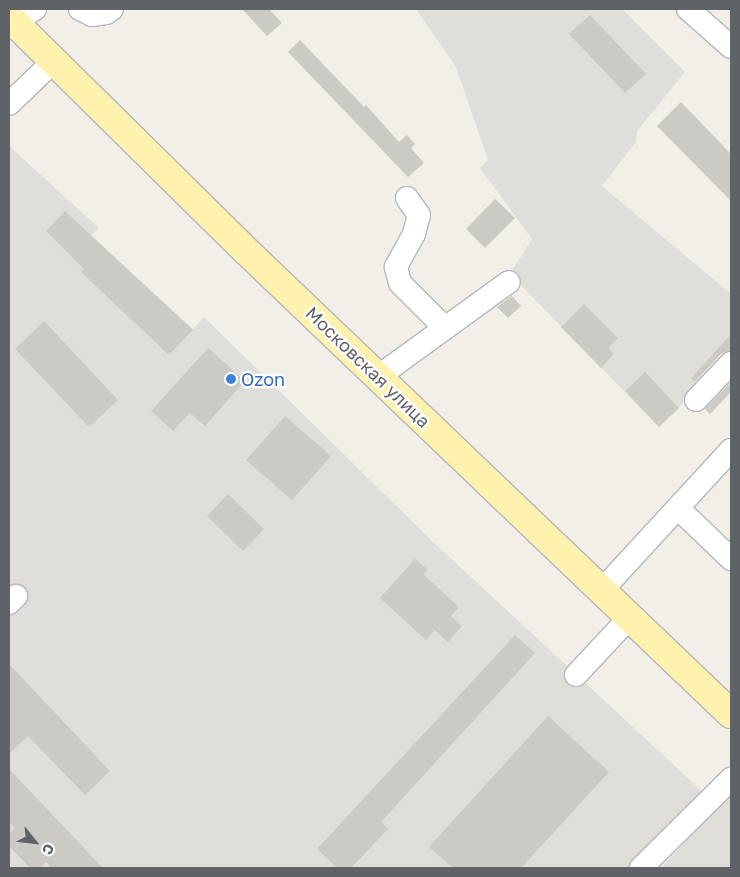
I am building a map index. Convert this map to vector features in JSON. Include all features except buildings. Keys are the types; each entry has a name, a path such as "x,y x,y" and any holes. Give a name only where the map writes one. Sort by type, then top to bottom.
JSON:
{"main road":[{"name":"Московская улица","path":"19,16 54,61 731,714"}],"street":[{"path":"80,9 92,15 106,13 112,9"},
{"path":"688,9 731,47"},
{"path":"9,104 54,61"},
{"path":"407,198 419,215 414,234 396,267 400,283 445,328"},
{"path":"379,376 509,282"},
{"path":"696,400 731,363"},
{"path":"603,589 731,450"},
{"path":"678,508 731,559"},
{"path":"576,675 631,616"},
{"path":"641,868 731,779"}],"shaded area":[{"path":"416,9 622,9 685,72 637,131 636,142 602,186 731,294 731,334 691,378 700,386 659,427 510,274 532,239 480,168 488,160 456,67"},
{"path":"9,146 99,228 91,236 193,329 204,317 431,540 704,793 634,868 9,868"},
{"path":"731,792 731,868 661,868"}],"place":[{"name":"Ozon","path":"231,379"}]}
